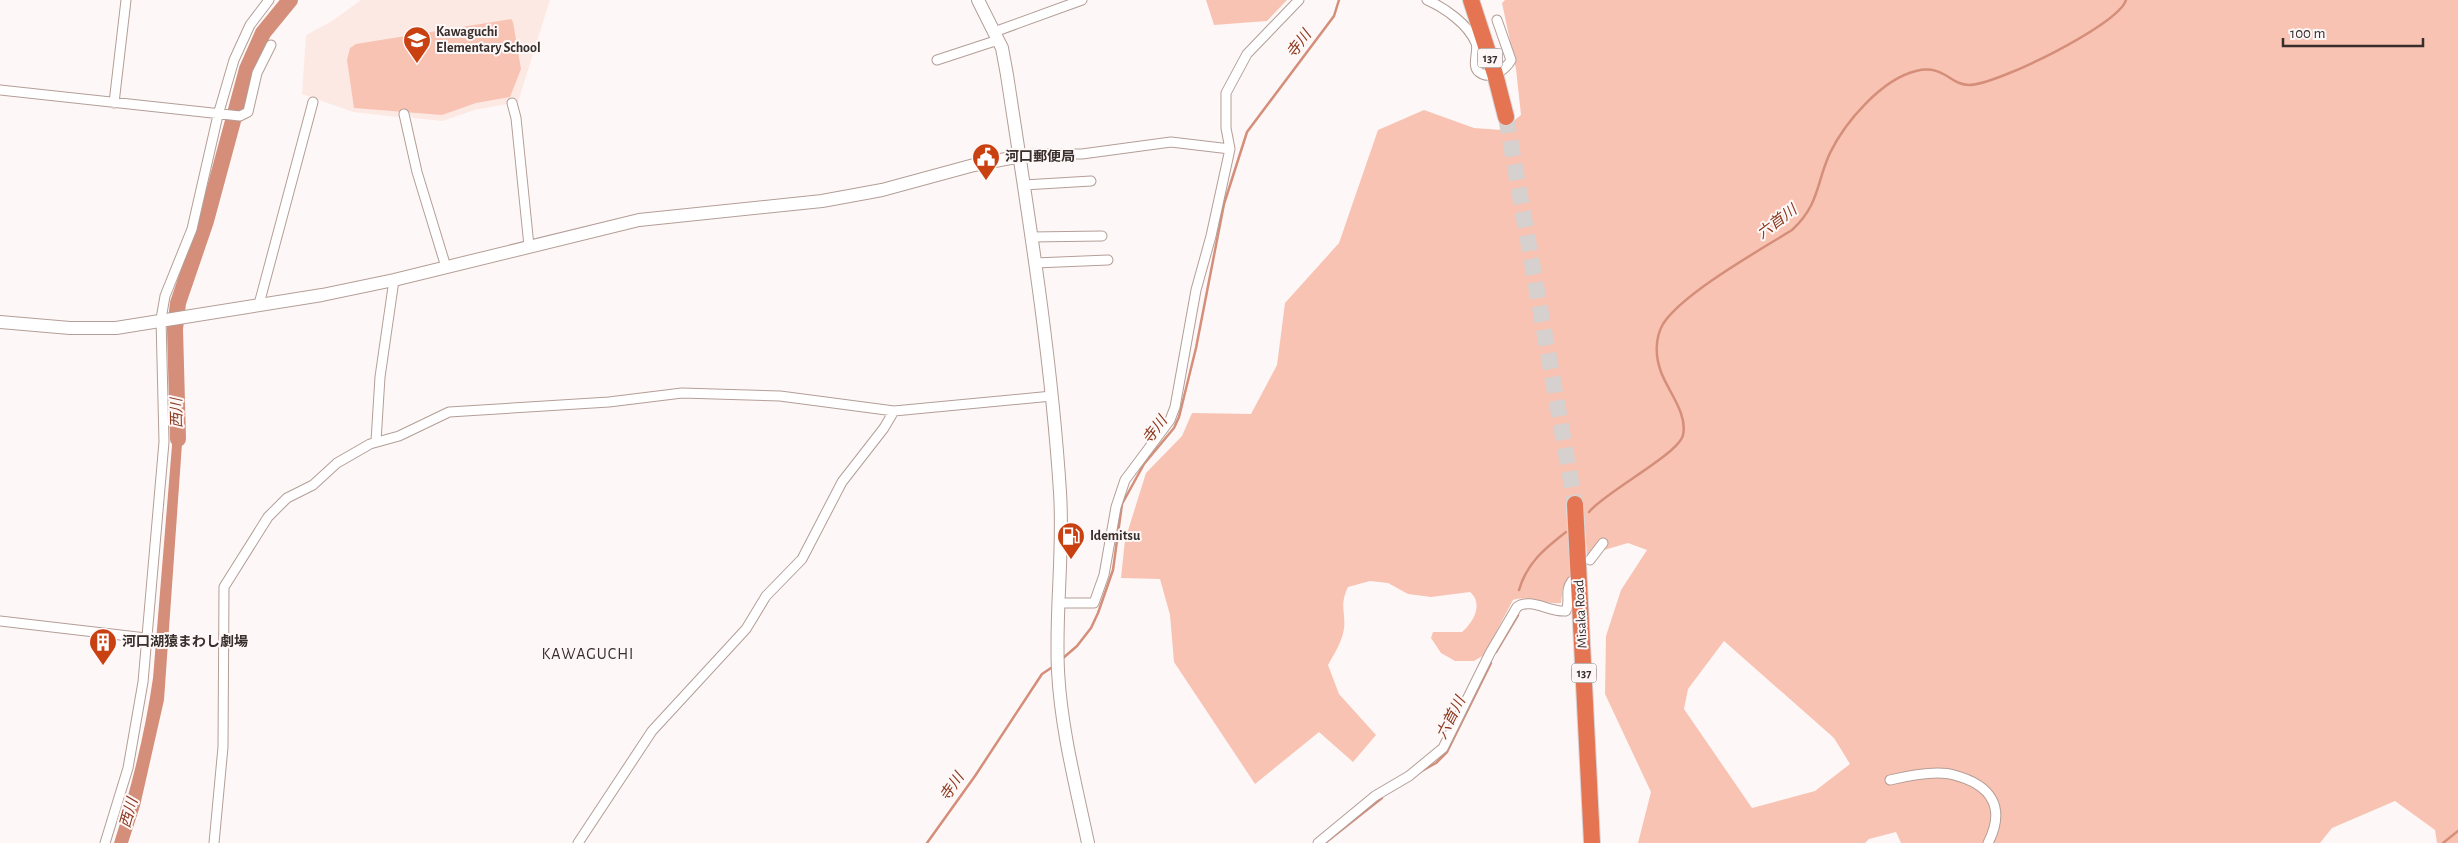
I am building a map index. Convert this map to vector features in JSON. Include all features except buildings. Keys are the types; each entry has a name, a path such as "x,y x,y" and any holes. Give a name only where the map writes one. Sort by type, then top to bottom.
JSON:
{"highway":[{"name":"137","path":"1471,0 1495,74 1506,117"},
{"name":"Misaka Road","path":"1575,504 1592,843"}],"street":[{"path":"114,103 126,0"},
{"path":"105,843 117,807 136,730 143,682 164,442 165,296 192,229 221,115 228,78 242,42 268,0"},
{"path":"978,0 996,36 1007,75 1021,156 1035,262 1052,396 1060,495 1058,668 1064,724 1088,843"},
{"path":"937,60 1082,0"},
{"path":"1060,603 1094,603 1104,575 1116,507 1125,480 1170,420 1176,407 1196,290 1230,149 1226,128 1226,93 1247,54 1300,0"},
{"path":"1427,0 1442,7 1466,29 1476,43 1476,68 1480,73 1495,74 1507,69 1511,60 1497,20"},
{"path":"0,90 221,115 245,114 248,112 256,73 271,45"},
{"path":"259,304 313,102"},
{"path":"512,103 516,118 530,246"},
{"path":"404,114 417,172 446,267"},
{"path":"0,322 102,329 259,304 394,280 639,220 839,198 882,190 974,165 1033,154 1082,154 1171,142 1230,149"},
{"path":"1024,185 1090,182"},
{"path":"1031,237 1102,236"},
{"path":"1035,262 1108,260"},
{"path":"376,441 380,377 394,280"},
{"path":"214,843 223,747 224,587 268,517 287,498 313,485 337,463 376,441 399,436 448,412 609,402 682,393 780,396 894,411 1052,396"},
{"path":"578,843 652,731 746,629 766,596 802,559 842,482 884,428 894,411"},
{"path":"1590,560 1603,543"},
{"path":"1318,843 1375,796 1409,776 1440,752 1450,736 1490,653 1517,606 1527,604 1566,611 1568,607 1566,590 1572,580"},
{"path":"0,621 146,638"},
{"path":"1890,780 1912,775 1954,774 1975,784 1991,796 1996,808 1996,827 1988,843"}],"shaded area":[{"name":"Kawaguchi Elementary School","path":"361,0 550,0 518,102 474,110 443,121 413,118 409,114 397,117 353,112 302,94 306,35 332,21"},
{"path":"1206,0 1287,0 1267,21 1214,25"},
{"path":"1505,0 2458,0 2458,843 2437,843 2435,830 2395,801 2332,828 2320,843 1901,843 1896,832 1869,839 1865,843 1638,843 1651,792 1605,694 1606,636 1621,590 1647,550 1628,543 1587,555 1583,503 1566,505 1571,575 1563,587 1561,603 1525,599 1513,600 1484,655 1474,661 1455,661 1441,653 1431,638 1433,632 1462,632 1470,624 1477,608 1474,597 1470,592 1431,597 1408,594 1388,583 1370,581 1348,587 1343,604 1343,634 1338,648 1328,665 1339,694 1376,735 1353,762 1319,732 1255,784 1174,662 1170,615 1160,579 1121,578 1125,540 1146,473 1182,436 1192,413 1251,414 1277,365 1285,303 1339,243 1378,130 1424,110 1474,128 1502,130 1521,115 1516,69 1502,3","holes":["1724,641 1834,738 1850,764 1815,791 1752,808 1684,709 1688,689"]},
{"path":"511,19 521,69 510,97 476,103 442,115 354,108 347,60 350,48 356,44"}],"water":[{"path":"184,415 164,700 140,806 128,843 114,843 137,761 150,699 174,421"}],"waterway":[{"name":"西川","path":"178,439 175,329 178,303 206,221 247,69 263,33 290,0"},
{"name":"寺川","path":"1062,659 1077,646 1091,628 1098,613 1113,570 1122,504 1144,464 1174,428 1179,417 1196,348 1224,204 1247,132 1334,16 1339,0"},
{"name":"六首川","path":"1589,512 1610,494 1669,452 1683,435 1683,419 1661,372 1658,360 1657,341 1663,324 1687,299 1704,286 1742,260 1792,230 1813,202 1830,153 1845,128 1866,103 1890,83 1916,71 1933,70 1957,82 1969,85 2004,75 2029,65 2080,38 2118,11 2126,0"},
{"name":"六首川","path":"1519,590 1522,580 1537,557 1566,532"},
{"name":"六首川","path":"1496,652 1518,615"},
{"name":"六首川","path":"1420,772 1436,763 1447,752 1491,663"},
{"name":"寺川","path":"927,843 975,776 1042,674 1054,666"},
{"name":"六首川","path":"1325,843 1382,798"},
{"path":"2443,843 2458,831"}],"tunnel":[{"path":"1506,117 1575,504"}],"place":[{"name":"Kawaguchi Elementary School","path":"417,64"},
{"name":"河口郵便局","path":"986,181"},
{"name":"Idemitsu","path":"1071,560"},
{"name":"河口湖猿まわし劇場","path":"103,666"}],"district":[{"name":"KAWAGUCHI","path":"588,654"}]}
